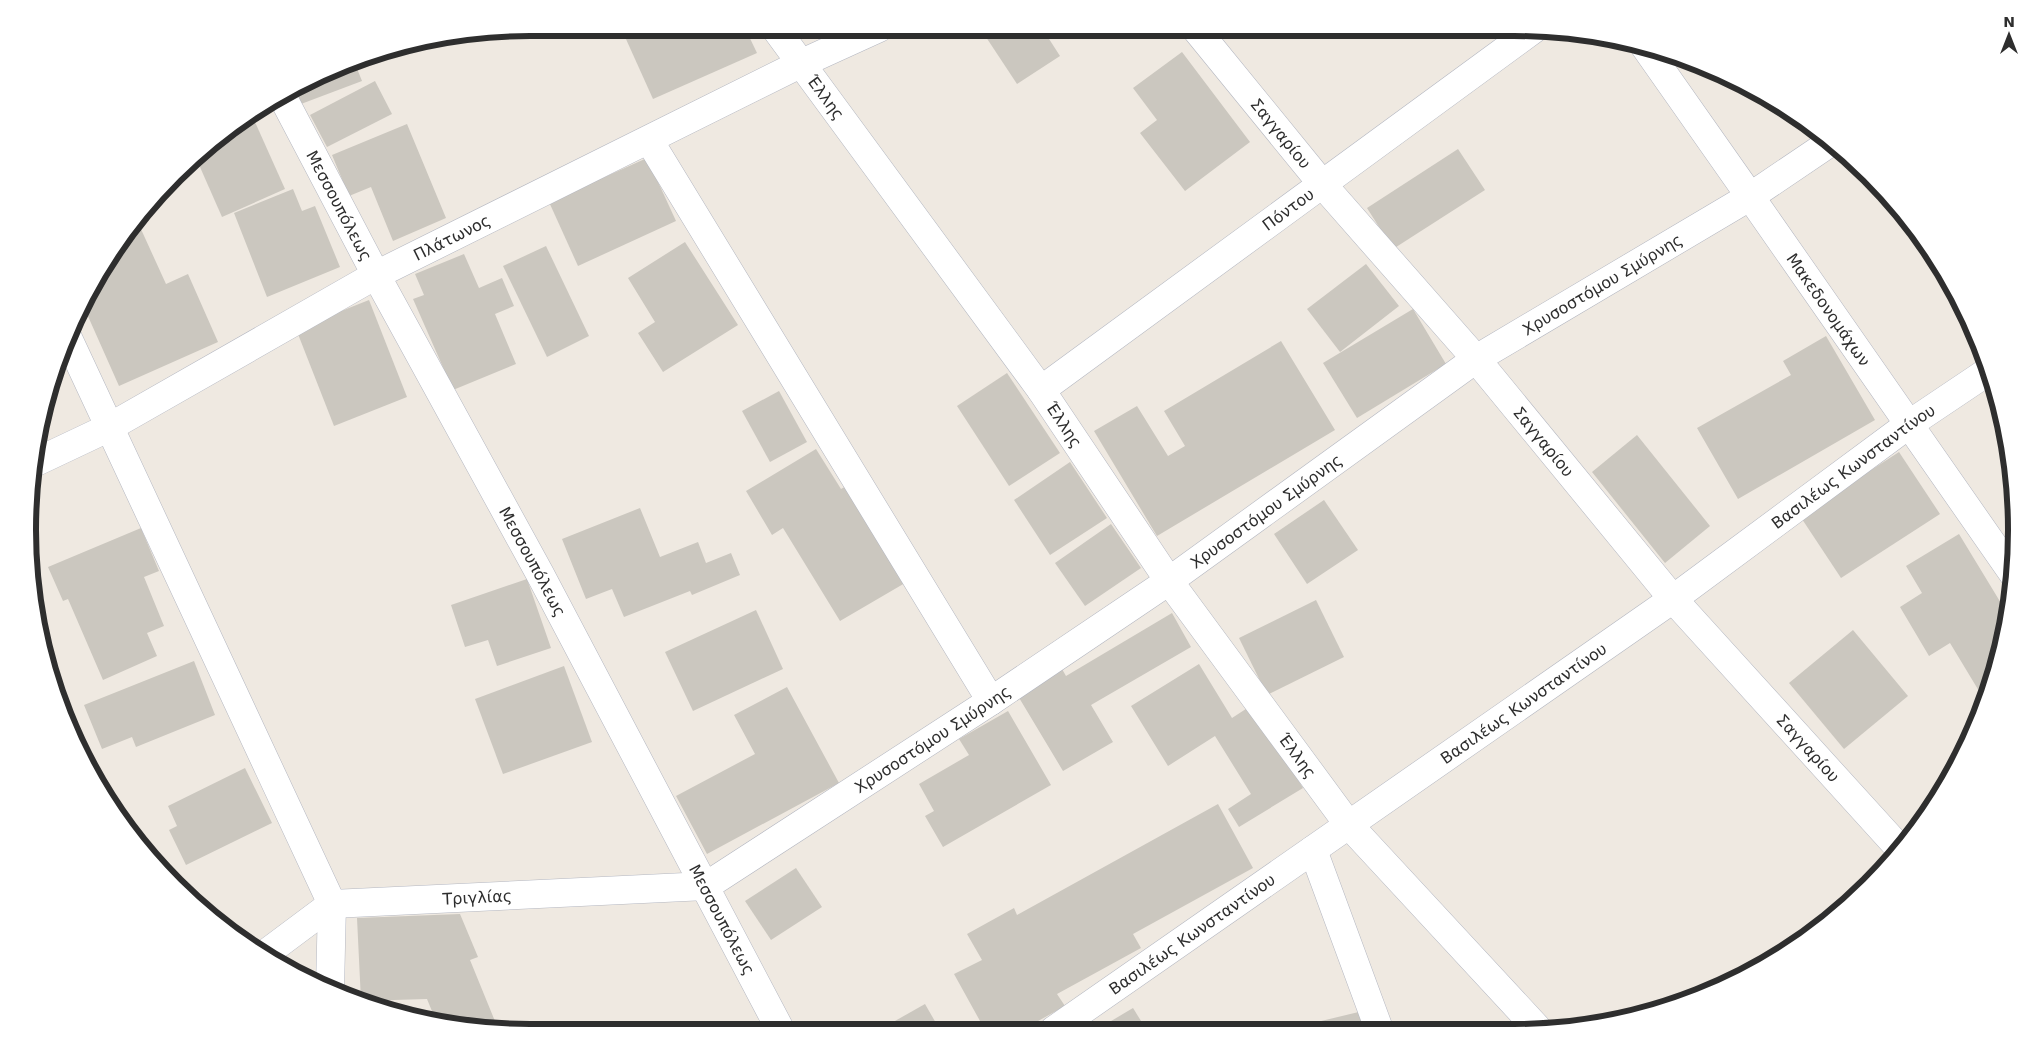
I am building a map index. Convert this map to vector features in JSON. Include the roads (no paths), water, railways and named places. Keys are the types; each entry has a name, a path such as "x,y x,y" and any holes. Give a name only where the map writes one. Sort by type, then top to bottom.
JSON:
{"street":[{"name":"Έλλης","path":"781,36 1041,390 1169,581 1348,824 1534,1023"},
{"name":"Πλάτωνος","path":"41,460 108,428 376,275 800,64 861,36"},
{"name":"Σαγγαρίου","path":"1202,36 1323,184 1476,359 1673,599 1895,844"},
{"name":"Πόντου","path":"1041,390 1523,36"},
{"name":"Μακεδονομάχων","path":"1651,56 2007,564"},
{"name":"Μεσσουπόλεως","path":"285,101 376,275 535,565 777,1024"},
{"path":"649,140 991,701"},
{"name":"Χρυσοστόμου Σμύρνης","path":"706,886 991,701 1169,581 1476,359 1751,196 1825,146"},
{"path":"72,347 108,428 332,904 330,981"},
{"name":"Βασιλέως Κωνσταντίνου","path":"1063,1024 1673,599 1908,425 1983,375"},
{"path":"1313,850 1377,1024"},
{"name":"Τριγλίας","path":"332,904 706,886"},
{"path":"270,950 332,904"}]}
